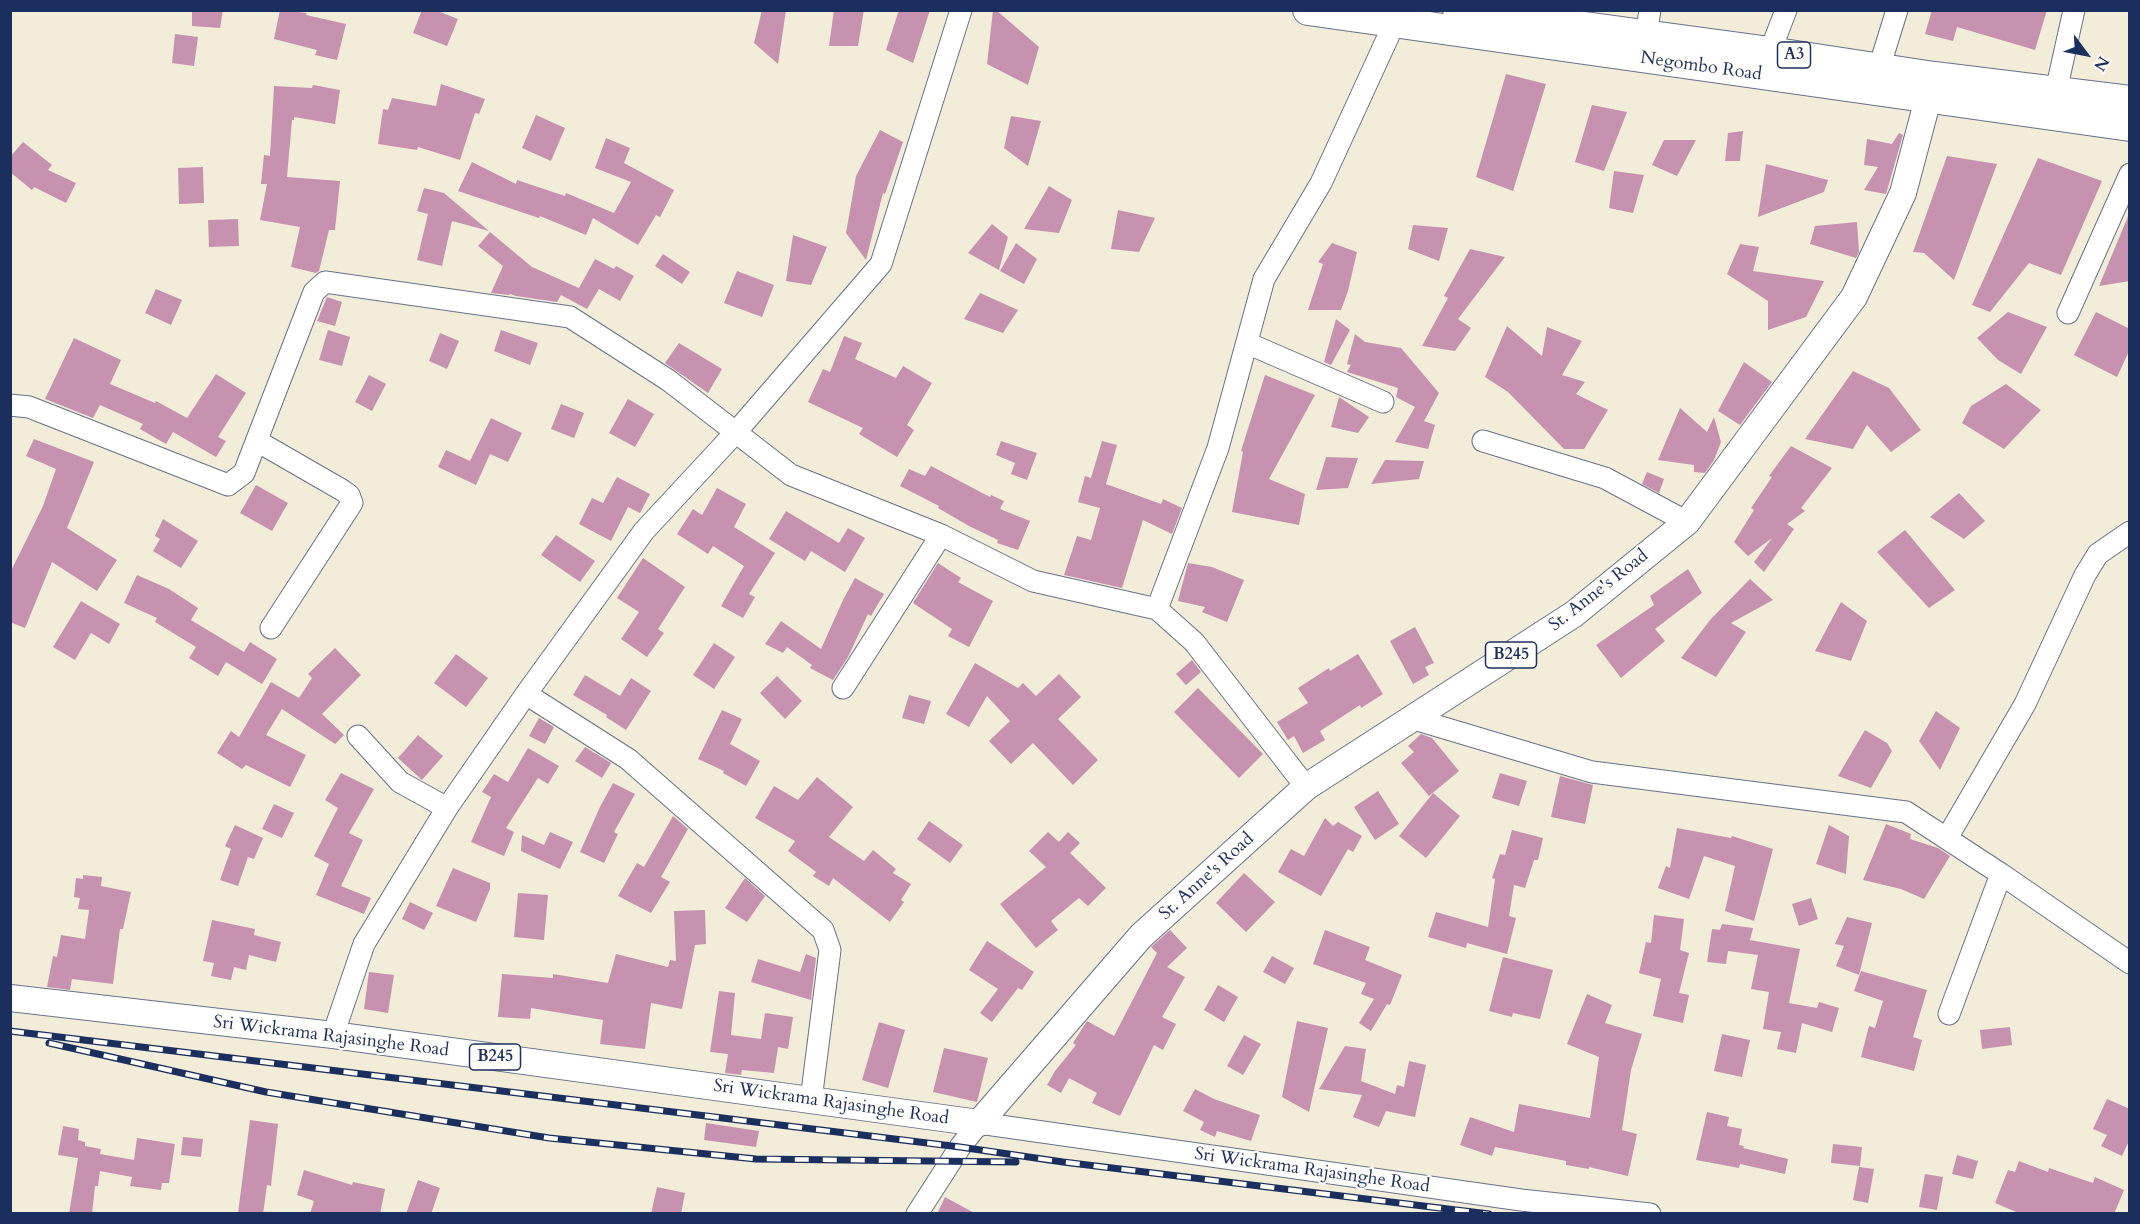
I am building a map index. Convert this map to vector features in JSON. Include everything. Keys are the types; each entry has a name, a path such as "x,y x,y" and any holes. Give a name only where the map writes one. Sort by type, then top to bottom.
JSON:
{"highway":[{"name":"Negombo Road","path":"1308,10 1396,17 1932,87 2130,126"},
{"name":"Negombo Road","path":"1458,10 1648,23 1770,52 1879,68 1932,87 2055,92 2130,100"}],"main road":[{"name":"St. Anne's Road","path":"979,1123 1141,936 1306,787 1574,614 1687,522 1854,297 1903,193 1932,87"},
{"name":"Sri Wickrama Rajasinghe Road","path":"10,998 333,1035 979,1123"}],"street":[{"path":"333,1035 363,944 447,808 526,694 644,531 736,432 880,264 961,10"},
{"path":"1770,52 1785,10"},
{"path":"1879,68 1897,10"},
{"path":"2055,92 2074,10"},
{"path":"1157,609 1218,448 1264,279 1321,183 1396,17"},
{"path":"2068,313 2130,174"},
{"path":"10,405 29,407 228,485 244,472 314,292 325,282 570,317 668,380 791,475 941,535 1033,581 1157,609 1194,642 1306,787"},
{"path":"1246,344 1383,402"},
{"path":"256,441 342,490 349,495 352,503 271,627"},
{"path":"1483,441 1605,478 1687,522"},
{"path":"1947,838 2025,704 2085,575 2098,554 2130,532"},
{"path":"843,688 941,535"},
{"path":"526,694 628,759 823,930 830,950 811,1100"},
{"path":"1414,719 1592,772 1906,812 2130,963"},
{"path":"358,736 400,782 447,808"},
{"path":"1948,1014 2001,874"},
{"path":"917,1214 960,1147 979,1123"},
{"name":"Sri Wickrama Rajasinghe Road","path":"979,1123 1521,1200 1650,1214"}],"building":[{"path":"192,10 223,10 220,28 192,26"},
{"path":"280,10 307,13 306,15 346,24 337,60 315,55 317,50 274,39"},
{"path":"422,10 435,10 458,19 447,46 413,33"},
{"path":"762,10 786,10 778,64 754,43"},
{"path":"834,10 864,10 858,46 829,46"},
{"path":"899,10 930,10 913,63 886,50"},
{"path":"993,10 996,10 1039,47 1028,85 987,64"},
{"path":"1932,10 2047,10 2035,50 1957,27 1953,41 1925,34"},
{"path":"175,34 198,37 194,66 172,63"},
{"path":"1506,74 1546,84 1513,191 1476,177"},
{"path":"441,84 485,99 479,114 475,113 460,160 418,147 417,150 378,144 383,109 388,110 392,98 436,106"},
{"path":"313,85 340,90 335,124 294,117 287,177 340,181 335,230 329,230 319,271 316,273 291,267 300,227 260,220 267,184 261,184 264,155 270,156 274,86 312,88"},
{"path":"1592,105 1627,112 1604,171 1575,162"},
{"path":"536,115 565,128 551,161 522,148"},
{"path":"1011,116 1041,121 1028,166 1004,148"},
{"path":"880,130 903,142 885,194 883,193 866,260 846,233 856,176"},
{"path":"1743,131 1740,161 1725,161 1728,133"},
{"path":"1899,133 1903,135 1886,194 1864,190 1878,167 1864,165 1867,139 1892,144"},
{"path":"606,138 630,148 624,163 674,190 660,217 656,215 638,245 593,218 586,235 540,216 539,218 458,191 472,162 516,184 517,180 565,196 566,193 614,213 631,182 595,168"},
{"path":"1664,140 1696,140 1677,176 1652,165"},
{"path":"23,142 52,165 48,170 76,183 66,203 34,187 32,190 10,172 10,157"},
{"path":"1947,156 1997,164 1954,280 1924,253 1913,252"},
{"path":"2038,158 2102,181 2061,275 2029,263 1990,312 1972,305"},
{"path":"1766,164 1828,180 1824,192 1758,217"},
{"path":"203,167 204,203 179,204 178,168"},
{"path":"1614,171 1644,175 1633,213 1609,208"},
{"path":"1049,186 1072,200 1059,233 1024,229"},
{"path":"424,188 444,193 489,231 452,221 442,266 417,260 428,214 417,211"},
{"path":"1118,210 1155,218 1139,252 1111,249"},
{"path":"2129,214 2130,281 2099,286"},
{"path":"238,219 239,246 209,247 208,220"},
{"path":"1857,222 1859,252 1856,258 1810,244 1815,226"},
{"path":"992,224 1008,237 999,270 968,253"},
{"path":"1413,225 1448,228 1439,261 1408,249"},
{"path":"490,232 532,267 579,288 595,259 614,269 616,266 634,276 620,301 599,289 587,309 561,295 557,302 491,293 503,266 478,246"},
{"path":"793,235 827,247 811,285 786,281"},
{"path":"1016,243 1037,259 1024,284 1000,271"},
{"path":"1332,243 1357,252 1348,291 1341,310 1308,310 1323,264 1318,262"},
{"path":"1740,244 1759,247 1753,271 1824,281 1806,317 1768,330 1768,301 1727,274"},
{"path":"1470,249 1505,257 1458,319 1471,328 1455,351 1422,346 1448,298 1444,296"},
{"path":"663,254 690,272 682,284 655,266"},
{"path":"737,271 774,285 762,317 724,303"},
{"path":"156,289 182,300 171,325 145,313"},
{"path":"980,293 1018,310 1003,333 964,319"},
{"path":"327,297 342,302 335,326 317,321"},
{"path":"2008,312 2047,327 2021,374 1998,360 1977,338"},
{"path":"2096,312 2130,329 2130,349 2117,377 2074,355"},
{"path":"1336,319 1350,330 1331,365 1324,362"},
{"path":"1507,326 1542,356 1547,327 1582,341 1562,375 1585,382 1576,394 1608,410 1584,449 1564,449 1508,392 1485,377"},
{"path":"328,330 350,337 342,366 319,360"},
{"path":"501,330 538,343 530,365 494,351"},
{"path":"440,333 459,341 447,369 429,361"},
{"path":"1355,334 1365,342 1401,348 1439,393 1424,421 1435,425 1428,449 1395,442 1415,407 1396,397 1398,388 1347,372 1351,365 1347,364"},
{"path":"844,336 862,343 855,359 896,378 903,366 932,383 907,425 914,430 897,457 859,434 863,428 808,402 823,369 830,372"},
{"path":"74,338 121,360 110,384 155,403 156,401 187,418 216,374 246,393 218,437 226,441 216,457 173,432 166,444 140,429 143,424 100,405 93,418 45,399"},
{"path":"679,343 722,369 708,393 665,363"},
{"path":"1744,362 1772,382 1740,425 1718,411"},
{"path":"1853,371 1889,388 1921,430 1891,452 1867,425 1853,449 1805,439"},
{"path":"369,375 386,384 372,411 355,402"},
{"path":"1265,375 1315,395 1269,479 1305,494 1299,525 1232,512 1243,452 1241,451"},
{"path":"2006,384 2041,410 2004,449 1962,423 1971,406"},
{"path":"1339,397 1369,417 1358,433 1331,427"},
{"path":"628,399 654,414 635,447 609,433"},
{"path":"561,404 584,413 574,438 551,429"},
{"path":"1680,408 1707,432 1714,417 1721,442 1714,460 1705,473 1694,472 1694,465 1658,460"},
{"path":"491,418 522,433 508,462 490,454 476,485 438,467 446,450 470,461"},
{"path":"34,439 94,462 67,528 117,560 97,591 52,562 25,628 10,622 10,573 43,506 56,469 26,456"},
{"path":"1001,441 1037,453 1027,480 1011,474 1015,463 996,455"},
{"path":"1102,441 1117,445 1106,484 1161,504 1163,499 1182,508 1172,534 1143,520 1122,588 1064,575 1077,536 1091,540 1100,508 1078,502 1085,476 1091,478"},
{"path":"1791,446 1832,468 1801,508 1805,511 1787,524 1794,529 1764,572 1754,562 1772,538 1748,556 1734,542 1754,510 1751,508 1772,477 1769,476"},
{"path":"1326,457 1358,458 1348,488 1316,490"},
{"path":"1385,460 1424,461 1419,479 1371,484"},
{"path":"931,466 990,497 991,495 1004,501 1000,509 1030,521 1018,550 997,543 998,540 900,486 909,469 925,476"},
{"path":"1647,472 1664,479 1659,493 1642,484"},
{"path":"617,477 650,494 640,513 628,507 611,541 579,524 592,498 603,503"},
{"path":"256,485 288,503 272,531 240,513"},
{"path":"717,488 746,504 734,527 775,553 749,594 755,597 743,618 721,606 744,566 713,546 708,554 677,534 693,509 702,515"},
{"path":"1959,493 1985,521 1964,539 1930,517"},
{"path":"786,511 839,543 848,528 865,538 845,572 811,551 805,561 769,539"},
{"path":"163,519 198,541 181,568 153,551 160,539 155,536"},
{"path":"1905,530 1955,590 1929,608 1877,552"},
{"path":"556,535 595,561 580,582 541,555"},
{"path":"643,558 685,587 658,629 664,633 647,657 621,639 639,612 617,598"},
{"path":"938,563 961,578 958,582 993,601 969,647 948,636 952,629 913,603"},
{"path":"1188,563 1212,567 1244,580 1227,622 1202,612 1205,607 1178,601"},
{"path":"1688,569 1702,593 1655,629 1665,641 1621,678 1596,645 1654,605 1650,596"},
{"path":"137,575 169,589 198,608 191,620 244,652 250,642 277,659 262,684 226,662 218,676 189,658 196,647 155,622 157,618 124,603"},
{"path":"855,578 884,594 871,616 868,614 848,657 833,680 810,668 812,665 787,647 783,653 765,644 781,621 821,649"},
{"path":"1750,579 1773,600 1731,623 1746,632 1716,677 1681,658 1710,620"},
{"path":"81,601 120,624 109,644 91,633 75,660 53,647"},
{"path":"1841,602 1867,621 1851,661 1815,651"},
{"path":"1415,627 1434,663 1425,667 1429,675 1413,684 1390,641"},
{"path":"714,643 735,657 714,689 693,675"},
{"path":"335,648 361,675 322,714 344,735 335,744 282,709 266,735 306,755 290,787 246,765 242,769 217,753 231,731 239,737 271,682 299,698 312,678 308,674"},
{"path":"456,654 488,678 466,707 434,683"},
{"path":"1358,654 1383,694 1361,708 1360,705 1320,731 1325,740 1303,753 1294,736 1288,740 1277,722 1308,703 1298,688 1329,668 1330,671"},
{"path":"1192,660 1201,672 1186,685 1176,674"},
{"path":"975,663 1018,688 1023,683 1036,696 1059,674 1081,697 1058,719 1098,760 1073,785 1033,743 1011,764 989,741 1010,721 987,696 969,727 946,714"},
{"path":"585,675 620,696 631,678 651,691 626,730 606,717 607,715 573,695"},
{"path":"777,676 802,701 785,719 760,693"},
{"path":"1198,688 1263,754 1239,778 1174,712"},
{"path":"909,695 931,701 924,724 902,718"},
{"path":"722,710 742,719 730,744 760,761 746,786 723,773 724,771 698,759"},
{"path":"1936,711 1960,728 1940,770 1919,741"},
{"path":"539,718 554,727 545,744 529,736"},
{"path":"1865,730 1887,743 1892,751 1871,788 1838,776"},
{"path":"1421,734 1432,738 1459,771 1429,796 1401,763 1414,752 1408,746"},
{"path":"418,735 443,756 422,780 398,758"},
{"path":"585,747 611,763 602,778 575,761"},
{"path":"528,748 559,766 548,784 538,778 506,828 514,832 504,856 471,842 491,797 482,792 494,774 508,782"},
{"path":"341,773 374,789 349,833 363,840 341,886 371,898 364,914 316,895 329,864 314,856 338,808 325,800"},
{"path":"1500,773 1527,781 1519,806 1492,798"},
{"path":"1560,776 1593,785 1585,824 1551,817"},
{"path":"817,777 853,807 829,837 864,861 873,850 896,869 893,873 911,884 901,900 904,902 890,922 833,878 829,886 813,876 816,872 788,851 795,841 755,818 774,786 798,800"},
{"path":"613,783 635,794 614,832 618,834 604,863 580,852"},
{"path":"1378,791 1399,824 1375,840 1354,807"},
{"path":"1433,793 1460,816 1426,858 1399,836"},
{"path":"274,804 294,813 282,838 262,829"},
{"path":"673,816 688,829 661,877 670,882 651,913 618,896 637,863 644,867"},
{"path":"1325,818 1333,826 1338,822 1362,836 1353,852 1348,849 1321,896 1278,872 1291,849 1304,856"},
{"path":"929,821 963,845 950,863 917,839"},
{"path":"1886,824 1911,834 1910,839 1938,848 1950,856 1924,899 1901,889 1863,880"},
{"path":"235,825 263,838 254,859 248,857 238,886 220,880 231,849 225,846"},
{"path":"1829,825 1849,836 1846,874 1816,864"},
{"path":"1677,828 1731,838 1732,836 1773,849 1754,921 1725,911 1735,866 1704,856 1689,899 1658,888 1666,866 1670,868"},
{"path":"1512,830 1543,838 1538,860 1534,860 1525,888 1514,885 1509,916 1516,918 1507,954 1467,943 1466,948 1428,937 1436,912 1488,927 1495,879 1492,878 1500,854 1505,855"},
{"path":"550,832 573,842 560,869 521,851 522,835 544,845"},
{"path":"1048,832 1059,842 1068,832 1080,843 1070,853 1106,888 1088,906 1079,898 1051,921 1058,930 1036,948 1000,904 1046,867 1029,851"},
{"path":"453,868 490,883 490,889 476,922 436,906"},
{"path":"1244,873 1275,902 1246,932 1216,903"},
{"path":"83,875 102,877 101,886 131,892 123,929 120,929 113,984 72,979 70,990 47,987 53,956 57,957 61,935 85,939 89,910 78,909 80,898 74,897 76,878 83,879"},
{"path":"745,878 765,896 747,922 725,908"},
{"path":"518,893 548,895 544,940 514,937"},
{"path":"1811,898 1818,919 1799,926 1792,904"},
{"path":"410,902 433,913 424,930 402,919"},
{"path":"705,910 706,944 695,945 682,1009 651,1003 645,1049 600,1044 603,1020 531,1008 530,1019 498,1017 502,974 553,978 553,974 608,983 616,954 668,967 670,960 676,961 674,911"},
{"path":"1654,915 1684,919 1680,950 1689,953 1679,993 1689,995 1683,1023 1653,1016 1661,979 1639,973 1646,942 1651,943"},
{"path":"1847,917 1872,923 1859,975 1836,966 1844,946 1835,944"},
{"path":"212,920 255,929 254,935 281,942 276,962 249,955 246,970 234,967 231,980 211,976 214,963 203,961"},
{"path":"1722,924 1753,928 1750,940 1800,949 1789,1003 1817,1008 1819,1002 1839,1008 1832,1032 1802,1023 1796,1053 1777,1049 1781,1032 1763,1029 1769,992 1751,989 1758,955 1728,951 1726,964 1707,962 1712,929 1720,930"},
{"path":"1170,930 1187,948 1167,967 1185,977 1162,1017 1176,1024 1163,1050 1154,1045 1120,1116 1092,1103 1097,1093 1069,1078 1061,1093 1047,1085 1076,1045 1073,1043 1087,1021 1114,1036 1157,953 1151,947"},
{"path":"1325,930 1370,947 1365,960 1402,975 1390,1005 1387,1004 1371,1031 1359,1023 1374,999 1361,994 1366,983 1313,964"},
{"path":"987,941 1034,972 1022,990 1018,988 992,1022 980,1013 998,989 969,970"},
{"path":"806,954 816,958 811,1000 751,982 758,959 800,972"},
{"path":"1272,956 1294,968 1285,984 1263,972"},
{"path":"1503,957 1553,970 1540,1019 1513,1013 1512,1017 1489,1011"},
{"path":"1861,971 1927,990 1913,1037 1922,1040 1914,1071 1861,1057 1869,1026 1875,1028 1883,1001 1854,991"},
{"path":"369,972 394,975 388,1013 364,1009"},
{"path":"1218,985 1238,997 1224,1022 1204,1010"},
{"path":"719,991 735,993 731,1035 761,1039 765,1013 793,1017 788,1049 778,1047 774,1073 742,1070 741,1075 725,1073 728,1054 710,1052"},
{"path":"1587,994 1612,1005 1605,1023 1642,1034 1631,1070 1622,1130 1637,1134 1628,1176 1589,1167 1589,1169 1566,1165 1566,1161 1495,1147 1492,1156 1460,1145 1470,1117 1514,1132 1519,1104 1590,1118 1599,1057 1567,1044"},
{"path":"1297,1021 1328,1028 1309,1112 1282,1097"},
{"path":"879,1022 905,1030 888,1088 862,1080"},
{"path":"2010,1027 2012,1045 1982,1049 1980,1030"},
{"path":"1722,1034 1750,1040 1742,1077 1714,1071"},
{"path":"1244,1035 1261,1044 1243,1075 1227,1066"},
{"path":"1345,1046 1366,1049 1361,1081 1395,1094 1397,1085 1404,1087 1409,1061 1426,1065 1415,1117 1386,1111 1379,1127 1353,1117 1362,1095 1319,1089"},
{"path":"944,1048 988,1058 977,1102 933,1092"},
{"path":"1195,1089 1214,1099 1260,1115 1251,1141 1217,1131 1215,1137 1200,1130 1204,1122 1183,1111"},
{"path":"2107,1099 2130,1109 2130,1139 2122,1156 2101,1146 2107,1135 2093,1129"},
{"path":"1707,1112 1729,1117 1727,1126 1742,1129 1739,1145 1744,1146 1743,1148 1788,1159 1785,1174 1740,1164 1739,1168 1696,1160"},
{"path":"250,1120 278,1124 271,1186 267,1185 263,1214 238,1213"},
{"path":"706,1123 759,1131 756,1147 704,1140"},
{"path":"63,1126 79,1129 78,1140 85,1142 85,1146 101,1149 100,1154 134,1160 137,1138 175,1144 169,1183 162,1183 161,1190 130,1186 132,1177 100,1171 98,1186 95,1186 92,1214 69,1214 78,1158 58,1155"},
{"path":"183,1137 203,1139 201,1157 181,1155"},
{"path":"1833,1144 1862,1147 1860,1166 1831,1163"},
{"path":"1957,1155 1978,1161 1973,1179 1952,1174"},
{"path":"2019,1161 2048,1172 2049,1168 2093,1183 2095,1177 2124,1190 2114,1214 2021,1214 1995,1203 2008,1170 2015,1172"},
{"path":"1859,1167 1874,1169 1868,1203 1853,1200"},
{"path":"304,1170 352,1185 353,1182 385,1189 380,1214 310,1214 314,1201 297,1195"},
{"path":"1925,1174 1943,1177 1937,1210 1919,1207"},
{"path":"418,1180 440,1188 431,1214 406,1214"},
{"path":"657,1187 685,1193 681,1214 651,1214"},
{"path":"945,1197 976,1214 937,1214"}],"railway":[{"path":"10,1031 1489,1214"},
{"path":"49,1043 266,1092 549,1138 756,1159 1016,1162"}]}
